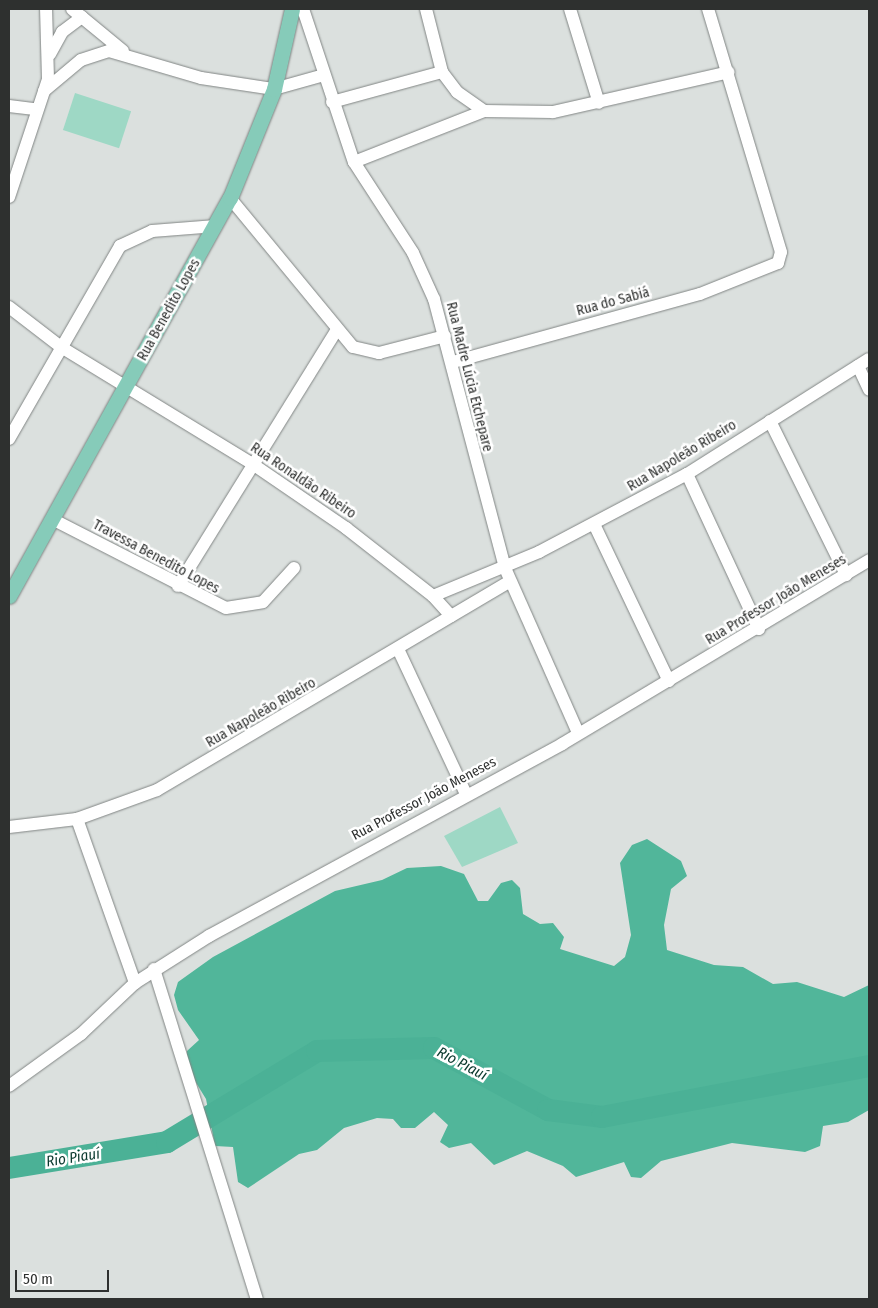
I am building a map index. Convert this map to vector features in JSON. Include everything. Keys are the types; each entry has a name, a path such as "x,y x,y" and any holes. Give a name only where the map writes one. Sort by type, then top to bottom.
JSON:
{"main road":[{"name":"Rua Benedito Lopes","path":"9,596 128,386 230,198 274,89 292,9"}],"street":[{"path":"9,197 35,109 44,92 50,54 46,9"},
{"name":"Rua Madre Lúcia Etchepare","path":"304,9 332,102 354,162 424,275 453,362 505,568 578,734"},
{"path":"426,9 442,72 457,92 484,111"},
{"path":"570,9 599,103"},
{"path":"354,162 484,111 534,115 599,103 729,72 708,9"},
{"path":"50,54 62,32 77,13 123,51 192,76 274,89 324,75"},
{"path":"44,92 81,60 123,51"},
{"path":"332,102 442,72"},
{"name":"Rua do Sabiá","path":"453,362 700,294 778,264 781,252 729,72"},
{"path":"9,106 35,109"},
{"path":"230,198 336,331 369,353 445,336"},
{"path":"9,439 61,347 126,240 152,232 216,226"},
{"name":"Rua Ronaldão Ribeiro","path":"9,307 61,347 128,386 254,465 346,528 433,596 451,616"},
{"path":"178,586 336,331"},
{"name":"Rua Napoleão Ribeiro","path":"433,596 471,577 505,568 594,524 686,474 869,359"},
{"path":"858,366 869,390"},
{"path":"770,421 846,575"},
{"path":"686,474 759,629"},
{"name":"Travessa Benedito Lopes","path":"52,519 214,606 248,608 272,596 294,568"},
{"path":"594,524 669,681"},
{"name":"Rua Professor João Meneses","path":"9,1086 81,1034 135,983 154,970 324,869 578,734 759,629 869,560"},
{"name":"Rua Napoleão Ribeiro","path":"9,827 77,819 123,804 183,776 510,581"},
{"path":"398,649 466,794"},
{"path":"77,819 135,983"},
{"path":"154,970 198,1102 257,1299"}],"green space":[{"path":"75,93 131,111 119,148 63,130"},
{"path":"500,807 518,843 462,867 444,836"},
{"path":"647,839 681,861 687,876 671,889 664,925 667,950 714,965 743,967 773,984 797,982 844,997 869,985 869,1110 848,1122 823,1126 820,1146 805,1152 732,1143 661,1161 641,1178 631,1177 624,1162 576,1177 563,1166 527,1151 494,1165 471,1143 449,1148 440,1142 448,1125 434,1112 415,1128 401,1128 393,1119 377,1118 344,1128 317,1150 299,1154 248,1188 238,1182 233,1147 215,1146 206,1099 187,1068 187,1051 199,1040 178,1010 174,995 178,982 213,957 335,891 382,880 407,868 441,866 464,874 478,901 488,901 501,883 512,880 520,888 523,914 540,924 553,923 564,937 560,949 614,966 625,957 631,935 620,863 632,845"}],"waterway":[{"name":"Rio Piauí","path":"9,1168 167,1142 317,1051 434,1048 548,1110 602,1117 869,1066"}]}
